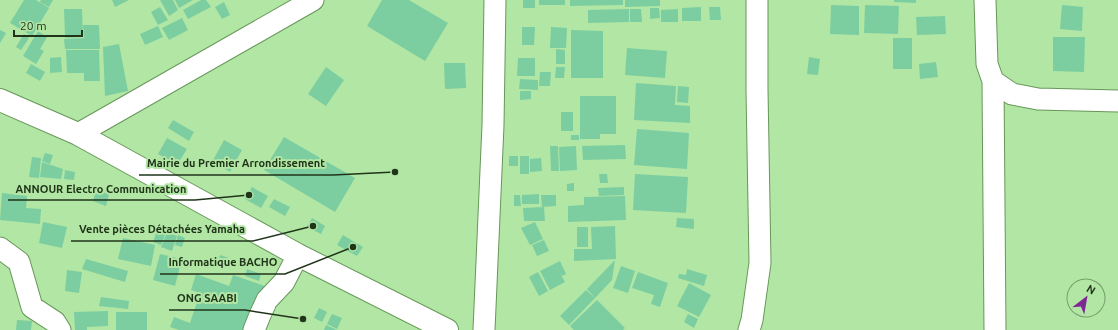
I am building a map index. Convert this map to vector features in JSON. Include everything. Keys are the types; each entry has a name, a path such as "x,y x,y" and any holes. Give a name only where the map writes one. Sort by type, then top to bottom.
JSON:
{"street":[{"path":"78,134 313,0"},
{"path":"484,330 493,125 495,0"},
{"path":"749,330 752,320 760,263 757,0"},
{"path":"985,0 987,64 993,81 995,330"},
{"path":"993,81 1012,94 1038,99 1118,101"},
{"path":"0,100 78,134 298,255 447,330"},
{"path":"0,248 19,262 32,307 55,322 60,330"},
{"path":"254,330 267,300 284,282 298,255"}],"building":[{"path":"24,0 36,0 49,8 32,36 10,23"},
{"path":"41,0 53,0 49,7 40,2"},
{"path":"112,0 129,0 115,7"},
{"path":"160,0 173,0 178,10 169,16"},
{"path":"175,0 193,0 179,8"},
{"path":"201,0 206,0 211,7 188,19 183,10"},
{"path":"382,0 409,0 448,23 425,61 367,26"},
{"path":"523,0 535,0 535,8 523,8"},
{"path":"539,0 565,0 565,5 539,5"},
{"path":"570,0 623,0 623,5 570,6"},
{"path":"625,0 660,0 660,6 625,7"},
{"path":"894,0 916,0 916,3 894,2"},
{"path":"224,2 230,15 222,19 215,7"},
{"path":"831,5 859,6 859,35 830,34"},
{"path":"865,5 899,6 898,34 864,33"},
{"path":"1062,5 1083,7 1082,31 1060,29"},
{"path":"160,7 168,20 158,25 151,12"},
{"path":"701,7 701,21 682,21 682,8"},
{"path":"709,7 720,7 721,20 710,20"},
{"path":"650,8 659,8 660,18 650,19"},
{"path":"64,9 82,9 83,37 65,38"},
{"path":"629,9 629,22 588,23 588,10"},
{"path":"630,9 641,9 642,22 630,22"},
{"path":"678,9 678,22 661,22 661,10"},
{"path":"945,16 946,34 917,35 916,17"},
{"path":"182,18 188,30 169,40 162,28"},
{"path":"83,25 99,25 100,49 65,49 64,39 84,38"},
{"path":"158,26 163,37 145,45 140,34"},
{"path":"522,27 535,27 534,45 522,45"},
{"path":"551,27 567,28 566,48 550,48"},
{"path":"0,30 6,33 0,43"},
{"path":"571,30 603,31 603,78 571,78"},
{"path":"38,31 47,37 40,49 44,51 36,64 23,56"},
{"path":"24,34 29,38 21,50 16,47"},
{"path":"1053,37 1085,37 1084,72 1053,71"},
{"path":"893,38 912,38 912,69 893,69"},
{"path":"119,44 128,91 105,96 103,47"},
{"path":"627,48 667,51 665,78 625,75"},
{"path":"556,49 565,50 565,64 556,64"},
{"path":"66,50 99,50 100,81 84,81 84,73 67,73"},
{"path":"61,57 62,72 50,73 50,58"},
{"path":"809,57 820,59 818,75 807,74"},
{"path":"518,58 535,58 535,76 517,76"},
{"path":"936,62 938,77 920,79 919,64"},
{"path":"444,63 465,63 466,88 445,89"},
{"path":"31,64 45,72 40,81 26,73"},
{"path":"326,67 344,80 326,106 308,94"},
{"path":"556,67 565,67 564,78 555,78"},
{"path":"540,72 551,72 550,86 539,86"},
{"path":"520,79 538,80 538,90 519,89"},
{"path":"636,83 676,86 675,105 690,106 690,123 634,120"},
{"path":"678,86 689,87 688,103 677,102"},
{"path":"520,91 531,91 531,99 520,100"},
{"path":"580,96 616,96 616,134 600,134 600,139 580,139"},
{"path":"561,112 573,112 573,131 561,131"},
{"path":"173,120 194,132 189,141 168,128"},
{"path":"637,129 689,133 687,169 634,165"},
{"path":"571,135 579,135 579,140 571,140"},
{"path":"284,137 355,178 335,212 264,170"},
{"path":"167,138 187,149 177,165 158,154"},
{"path":"224,140 242,150 230,172 212,162"},
{"path":"625,145 626,159 583,160 582,146"},
{"path":"550,146 558,146 559,171 551,171"},
{"path":"576,146 577,170 560,171 559,147"},
{"path":"45,153 53,155 50,164 42,161"},
{"path":"509,156 518,156 518,166 509,166"},
{"path":"520,156 529,156 529,174 520,174"},
{"path":"32,157 41,158 39,178 29,177"},
{"path":"541,158 542,171 530,172 530,159"},
{"path":"42,162 63,169 61,179 40,177"},
{"path":"65,170 75,172 74,180 64,179"},
{"path":"599,174 607,174 608,183 600,183"},
{"path":"635,174 688,177 686,213 633,210"},
{"path":"574,183 574,191 567,191 567,184"},
{"path":"252,187 268,196 261,208 245,199"},
{"path":"624,187 624,195 599,196 598,188"},
{"path":"96,190 109,194 106,206 93,201"},
{"path":"2,193 27,196 26,208 41,209 40,224 0,220"},
{"path":"539,194 539,204 522,204 522,195"},
{"path":"514,195 520,195 521,206 514,206"},
{"path":"541,195 556,195 556,206 542,207"},
{"path":"625,196 626,220 568,222 568,206 584,205 584,197"},
{"path":"274,199 290,207 285,216 269,207"},
{"path":"544,207 545,221 524,221 523,208"},
{"path":"312,218 325,226 321,234 307,227"},
{"path":"677,218 694,219 694,229 676,227"},
{"path":"43,222 67,227 62,248 39,243"},
{"path":"535,222 543,239 530,245 521,228"},
{"path":"615,226 616,259 574,261 574,249 592,249 591,227"},
{"path":"158,227 167,230 161,245 153,242"},
{"path":"577,227 588,227 588,247 577,247"},
{"path":"167,232 177,236 172,251 161,247"},
{"path":"178,235 185,238 182,247 175,245"},
{"path":"343,235 363,247 357,256 337,245"},
{"path":"123,238 155,245 151,266 118,259"},
{"path":"544,240 549,251 537,256 532,245"},
{"path":"160,254 182,259 175,286 153,280"},
{"path":"220,255 229,258 225,268 217,265"},
{"path":"86,259 128,271 125,282 82,269"},
{"path":"615,260 612,280 595,298 587,289"},
{"path":"560,261 566,274 562,276 556,266 565,282 550,290 540,271"},
{"path":"621,266 635,271 628,293 613,288"},
{"path":"247,269 261,274 259,281 245,276"},
{"path":"687,269 707,275 704,286 678,278 679,274 686,275"},
{"path":"67,270 82,272 79,293 65,291"},
{"path":"538,272 548,291 539,296 529,277"},
{"path":"638,272 668,283 660,307 651,304 654,295 632,288"},
{"path":"196,274 229,286 233,275 265,286 250,330 179,330 170,327 174,317 190,323 200,293 191,290"},
{"path":"689,283 711,295 699,317 677,306"},
{"path":"586,290 595,298 569,325 560,316"},
{"path":"101,297 129,301 128,309 99,306"},
{"path":"597,300 625,328 623,330 574,330 570,326"},
{"path":"319,308 327,312 322,322 314,318"},
{"path":"108,311 108,326 87,327 87,330 75,330 74,312"},
{"path":"116,312 147,312 147,330 116,330"},
{"path":"332,314 342,318 337,329 327,324"},
{"path":"688,314 698,319 694,328 684,322"},
{"path":"17,320 32,321 31,330 16,330"},
{"path":"326,325 337,330 324,330"}],"place":[{"name":"Mairie du Premier Arrondissement","path":"395,172"},
{"name":"ANNOUR Electro Communication","path":"249,195"},
{"name":"Vente pièces Détachées Yamaha","path":"313,226"},
{"name":"Informatique BACHO","path":"353,247"},
{"name":"ONG SAABI","path":"303,319"}]}
